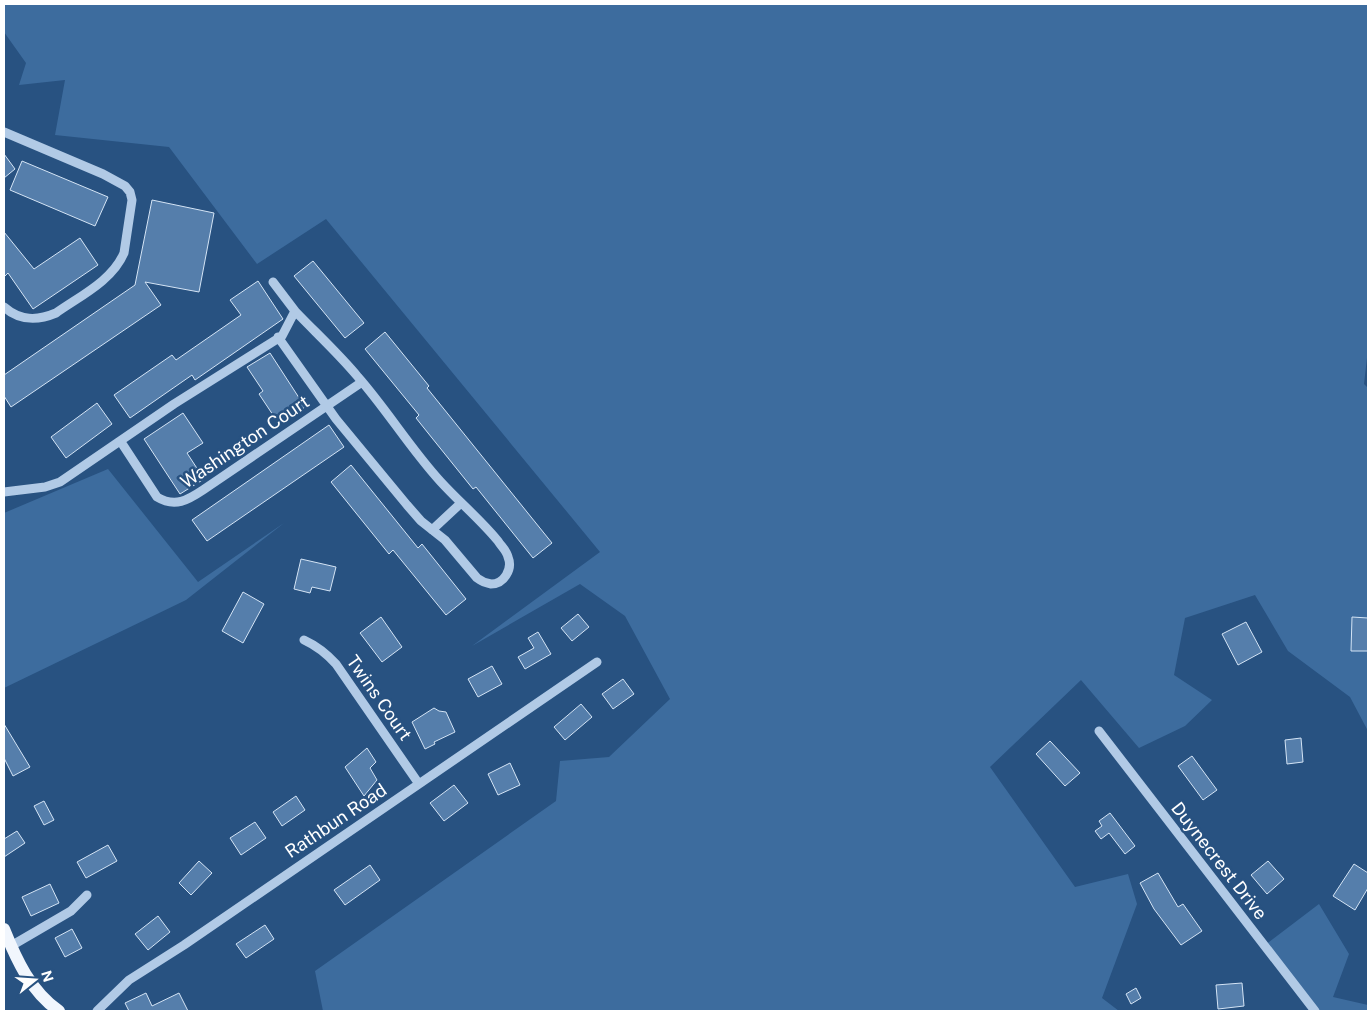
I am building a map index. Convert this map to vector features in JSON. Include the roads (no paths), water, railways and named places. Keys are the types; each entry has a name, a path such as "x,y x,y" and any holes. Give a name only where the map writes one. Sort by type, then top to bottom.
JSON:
{"main road":[{"path":"4,929 20,966 28,979 59,1011"}],"street":[{"path":"4,132 110,178 125,186 130,192 132,200 124,253 111,273 49,316 25,319 11,313 4,307"},
{"name":"Washington Court","path":"273,282 295,311 362,382 423,462 461,503 483,523 508,554 509,570 505,577 499,582 491,584 477,578 444,540 420,521 327,406 278,338"},
{"path":"4,492 53,485 121,442 174,404 282,336 295,311"},
{"name":"Washington Court","path":"121,442 158,497 172,503 180,503 187,501 362,382"},
{"path":"432,530 461,503"},
{"name":"Twins Court","path":"304,640 316,645 336,664 419,784"},
{"name":"Rathbun Road","path":"97,1011 129,980 184,945 597,662"},
{"name":"Duynecrest Drive","path":"1098,731 1314,1011"},
{"path":"11,946 71,911 87,895"}]}
